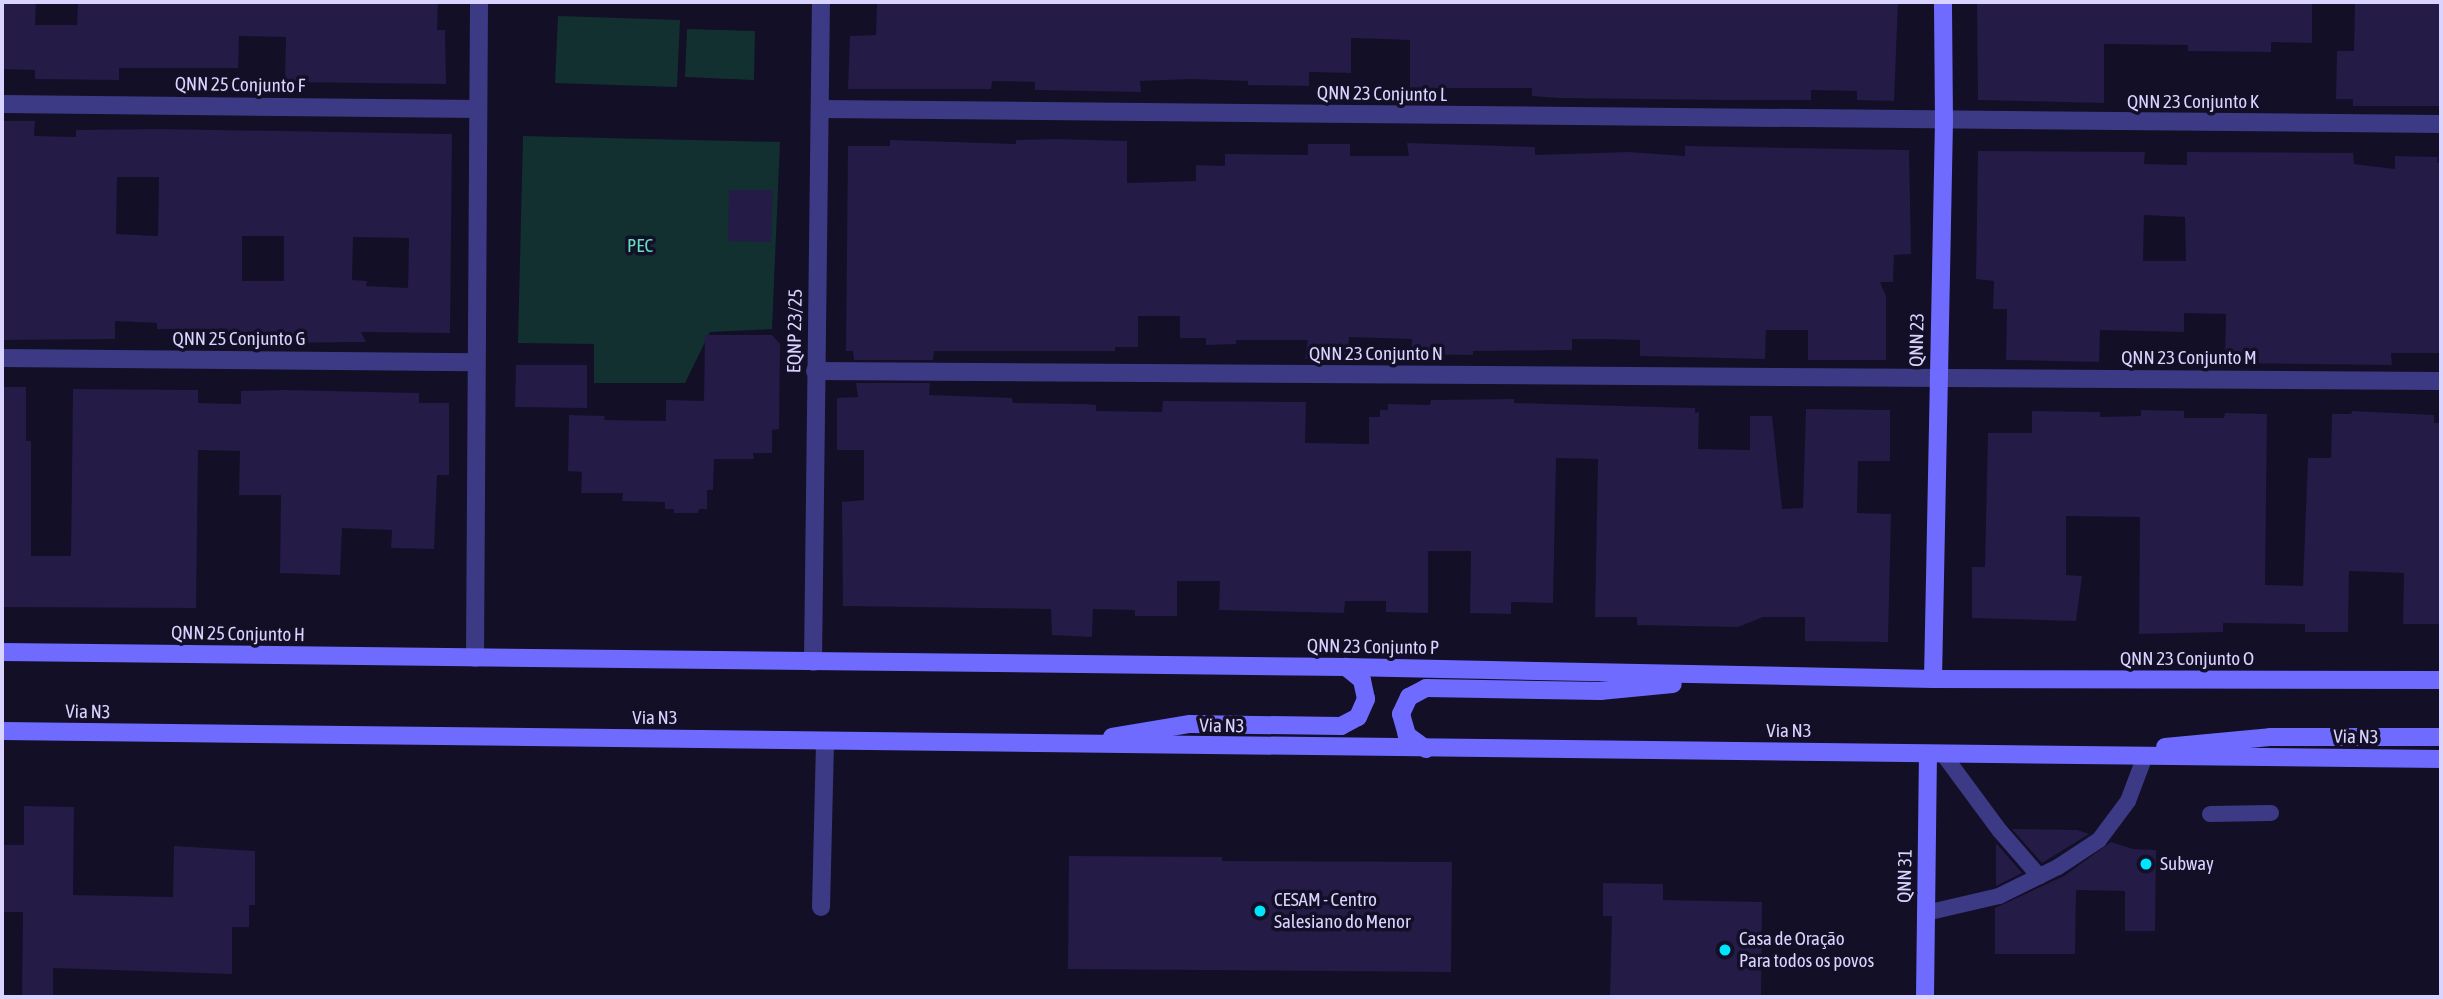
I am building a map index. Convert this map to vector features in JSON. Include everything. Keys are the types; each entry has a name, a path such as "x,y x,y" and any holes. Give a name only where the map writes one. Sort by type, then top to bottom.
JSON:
{"main road":[{"name":"QNN 23","path":"1933,680 1944,121 1943,2"},
{"name":"QNN 25 Conjunto H","path":"2,652 475,658"},
{"path":"475,658 813,662"},
{"name":"QNN 23 Conjunto P","path":"813,662 1346,667 1933,680"},
{"path":"1067,745 1191,724 1341,726 1358,717 1366,699 1362,680 1346,667"},
{"path":"1426,749 1407,735 1401,714 1409,697 1426,688 1600,691 1749,676"},
{"name":"QNN 23 Conjunto O","path":"1933,680 2438,681"},
{"name":"Via N3","path":"2,731 2441,759"},
{"path":"2074,755 2270,737 2441,737"},
{"name":"QNN 31","path":"1925,997 1926,913 1936,754"}],"street":[{"path":"475,658 479,2"},
{"name":"EQNP 23/25","path":"813,662 821,2"},
{"name":"QNN 25 Conjunto F","path":"2,104 478,108"},
{"name":"QNN 23 Conjunto L","path":"820,108 1944,121"},
{"name":"QNN 23 Conjunto K","path":"1944,121 2441,124"},
{"name":"QNN 25 Conjunto G","path":"2,358 475,362"},
{"name":"QNN 23 Conjunto N","path":"815,371 1937,378"},
{"name":"QNN 23 Conjunto M","path":"1937,378 2441,381"},
{"path":"821,907 825,742"}],"lane":[{"path":"1936,754 2039,876"},
{"path":"1926,913 1999,895 2039,876 2099,840 2128,801 2145,756"},
{"path":"2210,814 2271,813"}],"green space":[{"path":"558,16 680,20 677,87 555,83"},
{"path":"687,29 755,31 754,80 685,77"},
{"name":"PEC","path":"523,136 780,142 772,329 710,332 685,383 594,383 594,344 518,343"}],"building":[{"path":"2,2 36,2 35,25 77,25 78,2 438,2 437,30 445,30 446,84 285,82 286,37 239,36 238,68 119,68 119,80 35,79 35,70 2,69"},
{"path":"877,2 1898,2 1894,101 1857,100 1857,91 1811,90 1811,100 1726,100 1559,98 1532,96 1532,88 1410,88 1410,40 1351,38 1351,73 1309,72 1309,86 1248,85 1248,81 1191,79 1140,81 1141,92 1035,90 1035,82 992,81 991,89 848,89 850,36 876,35"},
{"path":"1977,2 2312,2 2312,43 2271,42 2271,52 2188,51 2188,45 2104,44 2104,103 1978,100"},
{"path":"2355,2 2441,2 2441,106 2353,106 2353,99 2336,99 2337,51 2354,51"},
{"path":"2,121 35,121 34,136 76,137 76,130 159,129 452,134 450,333 361,332 366,342 240,343 241,335 224,335 225,329 157,329 157,323 115,321 115,339 2,340","holes":["117,177 159,177 158,236 116,234","242,236 284,236 284,281 242,281","353,237 409,238 408,288 366,286 367,281 352,280"]},
{"path":"890,140 1016,144 1016,140 1127,141 1127,183 1196,181 1196,165 1225,166 1225,154 1308,155 1308,144 1350,144 1350,156 1409,156 1407,143 1535,147 1535,155 1629,152 1685,156 1685,146 1909,150 1911,254 1894,255 1893,282 1880,282 1886,296 1886,360 1808,360 1808,330 1766,330 1765,359 1640,356 1640,340 1604,339 1572,339 1572,350 1473,351 1473,355 1411,354 1412,339 1349,337 1347,360 1305,359 1308,340 1236,340 1236,344 1206,345 1206,338 1180,338 1180,316 1138,316 1138,347 1115,347 1115,351 934,351 933,360 854,360 853,351 846,351 848,146 890,146"},
{"path":"1978,151 2145,152 2144,164 2187,165 2187,152 2353,153 2354,164 2395,169 2395,156 2438,157 2437,163 2441,163 2441,353 2391,353 2392,365 2225,363 2226,314 2184,313 2184,332 2100,330 2099,362 2006,360 2007,309 1993,309 1994,281 1976,279","holes":["2144,215 2185,217 2186,261 2143,261"]},
{"path":"729,190 773,190 771,242 728,241"},
{"path":"705,335 772,335 780,344 779,429 772,430 772,453 753,453 754,459 714,459 713,490 707,490 707,509 699,509 698,513 674,513 674,509 665,509 665,502 622,501 623,493 581,493 582,472 568,471 569,415 605,416 604,420 666,421 666,400 704,401"},
{"path":"516,365 587,365 587,408 515,407"},
{"path":"856,383 930,383 929,395 1012,398 1013,403 1086,404 1096,405 1096,411 1162,412 1163,401 1306,402 1305,443 1369,444 1369,417 1380,417 1380,410 1388,410 1388,404 1430,405 1431,400 1514,399 1514,403 1695,408 1695,413 1699,412 1698,449 1750,450 1750,416 1772,416 1782,509 1803,508 1806,409 1890,410 1890,461 1858,461 1857,513 1891,514 1888,642 1805,641 1805,617 1763,617 1738,627 1637,625 1637,617 1595,617 1598,459 1556,458 1553,603 1511,602 1511,614 1470,613 1471,551 1428,551 1428,613 1386,612 1386,601 1345,601 1344,613 1219,610 1220,581 1177,581 1177,616 1135,616 1135,610 1093,609 1092,637 1052,635 1051,609 843,606 842,502 864,500 864,450 837,450 837,398 858,397"},
{"path":"2,387 26,387 26,441 31,441 31,556 71,556 73,389 198,390 198,403 241,404 241,391 283,390 419,393 419,403 449,403 449,475 437,475 434,549 391,548 392,530 342,528 340,575 280,573 281,495 239,495 240,451 198,450 196,608 2,607"},
{"path":"2141,410 2184,411 2184,418 2224,418 2225,413 2267,414 2265,585 2303,586 2308,458 2331,458 2332,414 2351,414 2352,411 2434,415 2434,423 2441,423 2441,624 2403,624 2404,573 2349,571 2348,632 2305,632 2305,624 2223,623 2223,632 2139,634 2140,517 2066,516 2066,575 2082,576 2076,621 1972,618 1972,567 1985,567 1988,433 2032,433 2032,411 2100,412 2100,417 2141,416"},
{"path":"24,806 74,807 73,895 173,897 174,846 255,851 255,905 249,905 249,927 232,927 232,974 53,968 53,997 22,997 23,912 2,912 2,845 24,845"},
{"path":"2012,829 2077,830 2089,834 2042,863"},
{"path":"2111,842 2133,849 2156,850 2155,931 2125,931 2125,891 2076,890 2075,954 1995,954 1995,908 2064,876"},
{"path":"1996,843 2022,873 1996,886"},
{"path":"1069,856 1222,857 1222,861 1452,862 1451,972 1068,969"},
{"path":"1603,883 1663,884 1663,900 1762,902 1761,997 1610,997 1612,916 1603,916"}],"place":[{"name":"Subway","path":"2146,864"},
{"name":"CESAM - Centro Salesiano do Menor","path":"1260,911"},
{"name":"Casa de Oração Para todos os povos","path":"1725,950"}]}
